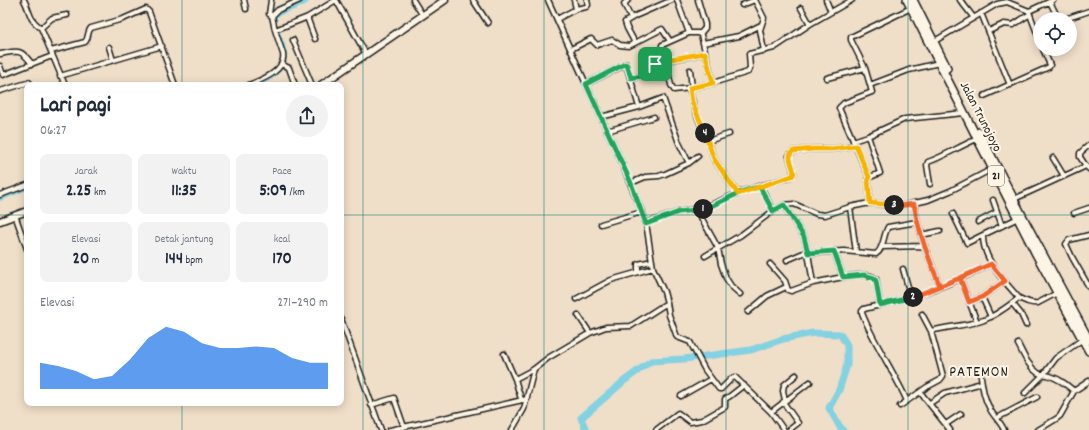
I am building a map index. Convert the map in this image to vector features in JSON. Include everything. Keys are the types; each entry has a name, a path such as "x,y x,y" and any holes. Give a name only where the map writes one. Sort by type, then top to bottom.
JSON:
{"highway":[{"name":"Jalan Trunojoyo","path":"907,0 934,41 939,64 992,169 1011,200 1018,218 1057,293 1086,339"},
{"name":"Jalan Trunojoyo","path":"913,0 1011,200 1086,339 1089,351"}],"main road":[{"path":"328,82 445,0"},
{"path":"0,221 24,212"}],"street":[{"path":"24,0 32,21 41,28 63,82"},
{"path":"244,0 246,9"},
{"path":"256,82 266,78 283,65 284,58 277,29 272,16 269,14 271,0"},
{"path":"272,16 278,10 300,0"},
{"path":"277,29 308,17 310,14 336,0 366,54"},
{"path":"413,0 423,16"},
{"path":"473,0 488,23"},
{"path":"548,0 631,183 646,224 653,268 664,292 669,315 677,337 690,341 703,365 720,390 734,377 771,412 784,430"},
{"path":"574,0 576,10"},
{"path":"557,19 587,6 587,0"},
{"path":"628,0 624,4 631,18"},
{"path":"635,43 625,23 631,18 672,0"},
{"path":"677,0 689,33"},
{"path":"698,0 706,24 705,28 700,34"},
{"path":"742,5 755,0 764,18 760,30 764,51"},
{"path":"826,0 831,12"},
{"path":"631,78 668,72 671,85 674,90 713,83 748,72 750,68 748,54 779,46 810,24 852,0"},
{"path":"960,0 974,18"},
{"path":"934,41 1004,1 1012,3 1030,13 1033,21"},
{"path":"989,31 1003,25 1013,25 1030,13 1052,1 1056,12"},
{"path":"801,8 810,24"},
{"path":"870,203 869,177 839,107 844,103 872,92 865,68 851,37 911,8"},
{"path":"50,51 85,42 91,28 123,19 146,9 149,12 174,82"},
{"path":"1077,15 1089,11"},
{"path":"981,13 1010,85"},
{"path":"41,28 52,18 67,15"},
{"path":"308,17 316,39"},
{"path":"703,43 739,36 761,26"},
{"path":"570,49 591,39 597,45 611,40 620,45 626,46 662,29 670,41"},
{"path":"666,60 662,46 689,33 700,34"},
{"path":"700,34 713,83"},
{"path":"293,40 311,82"},
{"path":"60,76 162,46"},
{"path":"109,47 113,60"},
{"path":"0,54 20,51 32,64"},
{"path":"652,74 655,64 666,60 705,53"},
{"path":"0,66 1,76 52,56"},
{"path":"984,96 1049,67 1045,56"},
{"path":"586,84 625,64 627,65 639,107"},
{"path":"870,85 909,70 939,64"},
{"path":"283,65 289,68 294,82"},
{"path":"827,78 865,68"},
{"path":"690,70 692,102 714,159 738,194"},
{"path":"0,91 24,83"},
{"path":"601,117 663,99 679,143 689,163"},
{"path":"853,141 868,136 905,119 964,113"},
{"path":"607,131 654,117"},
{"path":"708,141 729,134"},
{"path":"868,136 880,173 869,177"},
{"path":"930,184 927,165 928,162 940,158 950,151 977,139"},
{"path":"1011,200 1064,176 1087,168 1080,157 1080,153 1089,145"},
{"path":"646,224 679,212 697,210 714,205 750,189 793,175 794,171 789,156 793,151 856,146"},
{"path":"631,183 646,177 661,176 689,163 698,156"},
{"path":"1053,158 1064,176"},
{"path":"705,256 741,235 773,211 784,205 794,204 817,214 825,215 850,207 870,203 899,206 914,204 950,191 992,169"},
{"path":"0,195 24,186"},
{"path":"760,187 773,211"},
{"path":"993,200 1002,226"},
{"path":"914,204 921,235 940,286"},
{"path":"784,205 804,237 808,252 812,283"},
{"path":"850,207 856,252"},
{"path":"1074,212 1089,208"},
{"path":"697,210 718,248 721,264 726,278 731,286 740,294"},
{"path":"601,224 642,212"},
{"path":"978,222 997,212"},
{"path":"953,214 967,243 1018,218"},
{"path":"14,215 24,241"},
{"path":"786,260 808,252 834,251 876,254 879,252 888,227 917,222"},
{"path":"921,235 940,231"},
{"path":"982,235 985,249 991,264 1019,298 1034,303 1057,293"},
{"path":"1088,285 1066,243 1069,240 1089,235"},
{"path":"881,247 925,246"},
{"path":"834,251 843,277"},
{"path":"638,272 638,264 652,261"},
{"path":"770,264 785,281 788,290 791,291 812,283 843,277 864,275 874,278 876,281 880,305"},
{"path":"907,401 898,380 883,358 862,313 862,310 864,308 912,298 991,264"},
{"path":"576,299 611,280 653,268"},
{"path":"903,269 912,298"},
{"path":"960,278 977,322"},
{"path":"969,302 982,297 1005,281"},
{"path":"748,312 771,294 786,287"},
{"path":"982,297 991,317"},
{"path":"931,331 944,327 977,322 991,317 1019,298"},
{"path":"515,379 534,369 548,358 590,333 606,327 631,326 667,303"},
{"path":"1012,304 1021,314 1026,325"},
{"path":"900,406 940,380 943,376 931,331 922,314"},
{"path":"578,315 590,333"},
{"path":"344,328 381,430"},
{"path":"1025,393 1044,375 1056,358 1086,339"},
{"path":"1018,344 1030,365 1039,373 1061,380 1074,391"},
{"path":"504,354 515,379 521,400"},
{"path":"512,430 520,418 527,399 534,369"},
{"path":"980,370 985,399 989,409 997,418 1004,430"},
{"path":"789,430 798,423 784,401 783,391 784,385 796,375"},
{"path":"681,396 712,378"},
{"path":"1038,430 1053,422 1060,416 1074,391 1089,381"},
{"path":"771,412 810,382"},
{"path":"930,403 945,393 982,383"},
{"path":"656,430 678,413 690,422 706,418 725,407 725,399 744,385"},
{"path":"920,392 950,430"},
{"path":"997,418 1037,397"},
{"path":"371,405 394,398 404,427"},
{"path":"390,430 527,399"},
{"path":"946,424 961,414"}],"waterway":[{"path":"274,22 276,15 301,5 308,0"},
{"path":"262,82 275,74 283,66 285,61 284,49 276,28"},
{"path":"0,199 24,189"},
{"path":"586,430 581,418 624,381 651,361 684,359 751,350 783,339 813,333 840,334 847,345 847,365 839,390 829,408 843,430"}],"district":[{"name":"PATEMON","path":"979,373"}],"route":[{"path":"655,64 652,74 631,78 627,65 625,64 586,84 631,183 646,224 679,212 714,205 738,194 743,191 756,188 760,187 773,211 784,205 804,237 808,253 834,251 843,277 864,275 876,279 880,305 912,298 940,286 974,272 991,264 1005,281 994,290 969,302 960,278 940,286 921,235 914,204 899,206 870,203 869,177 856,146 831,149 801,149 793,151 789,156 794,171 792,176 743,191 738,194 712,156 708,141 692,102 690,88 713,83 705,53 666,60 655,64"}]}
